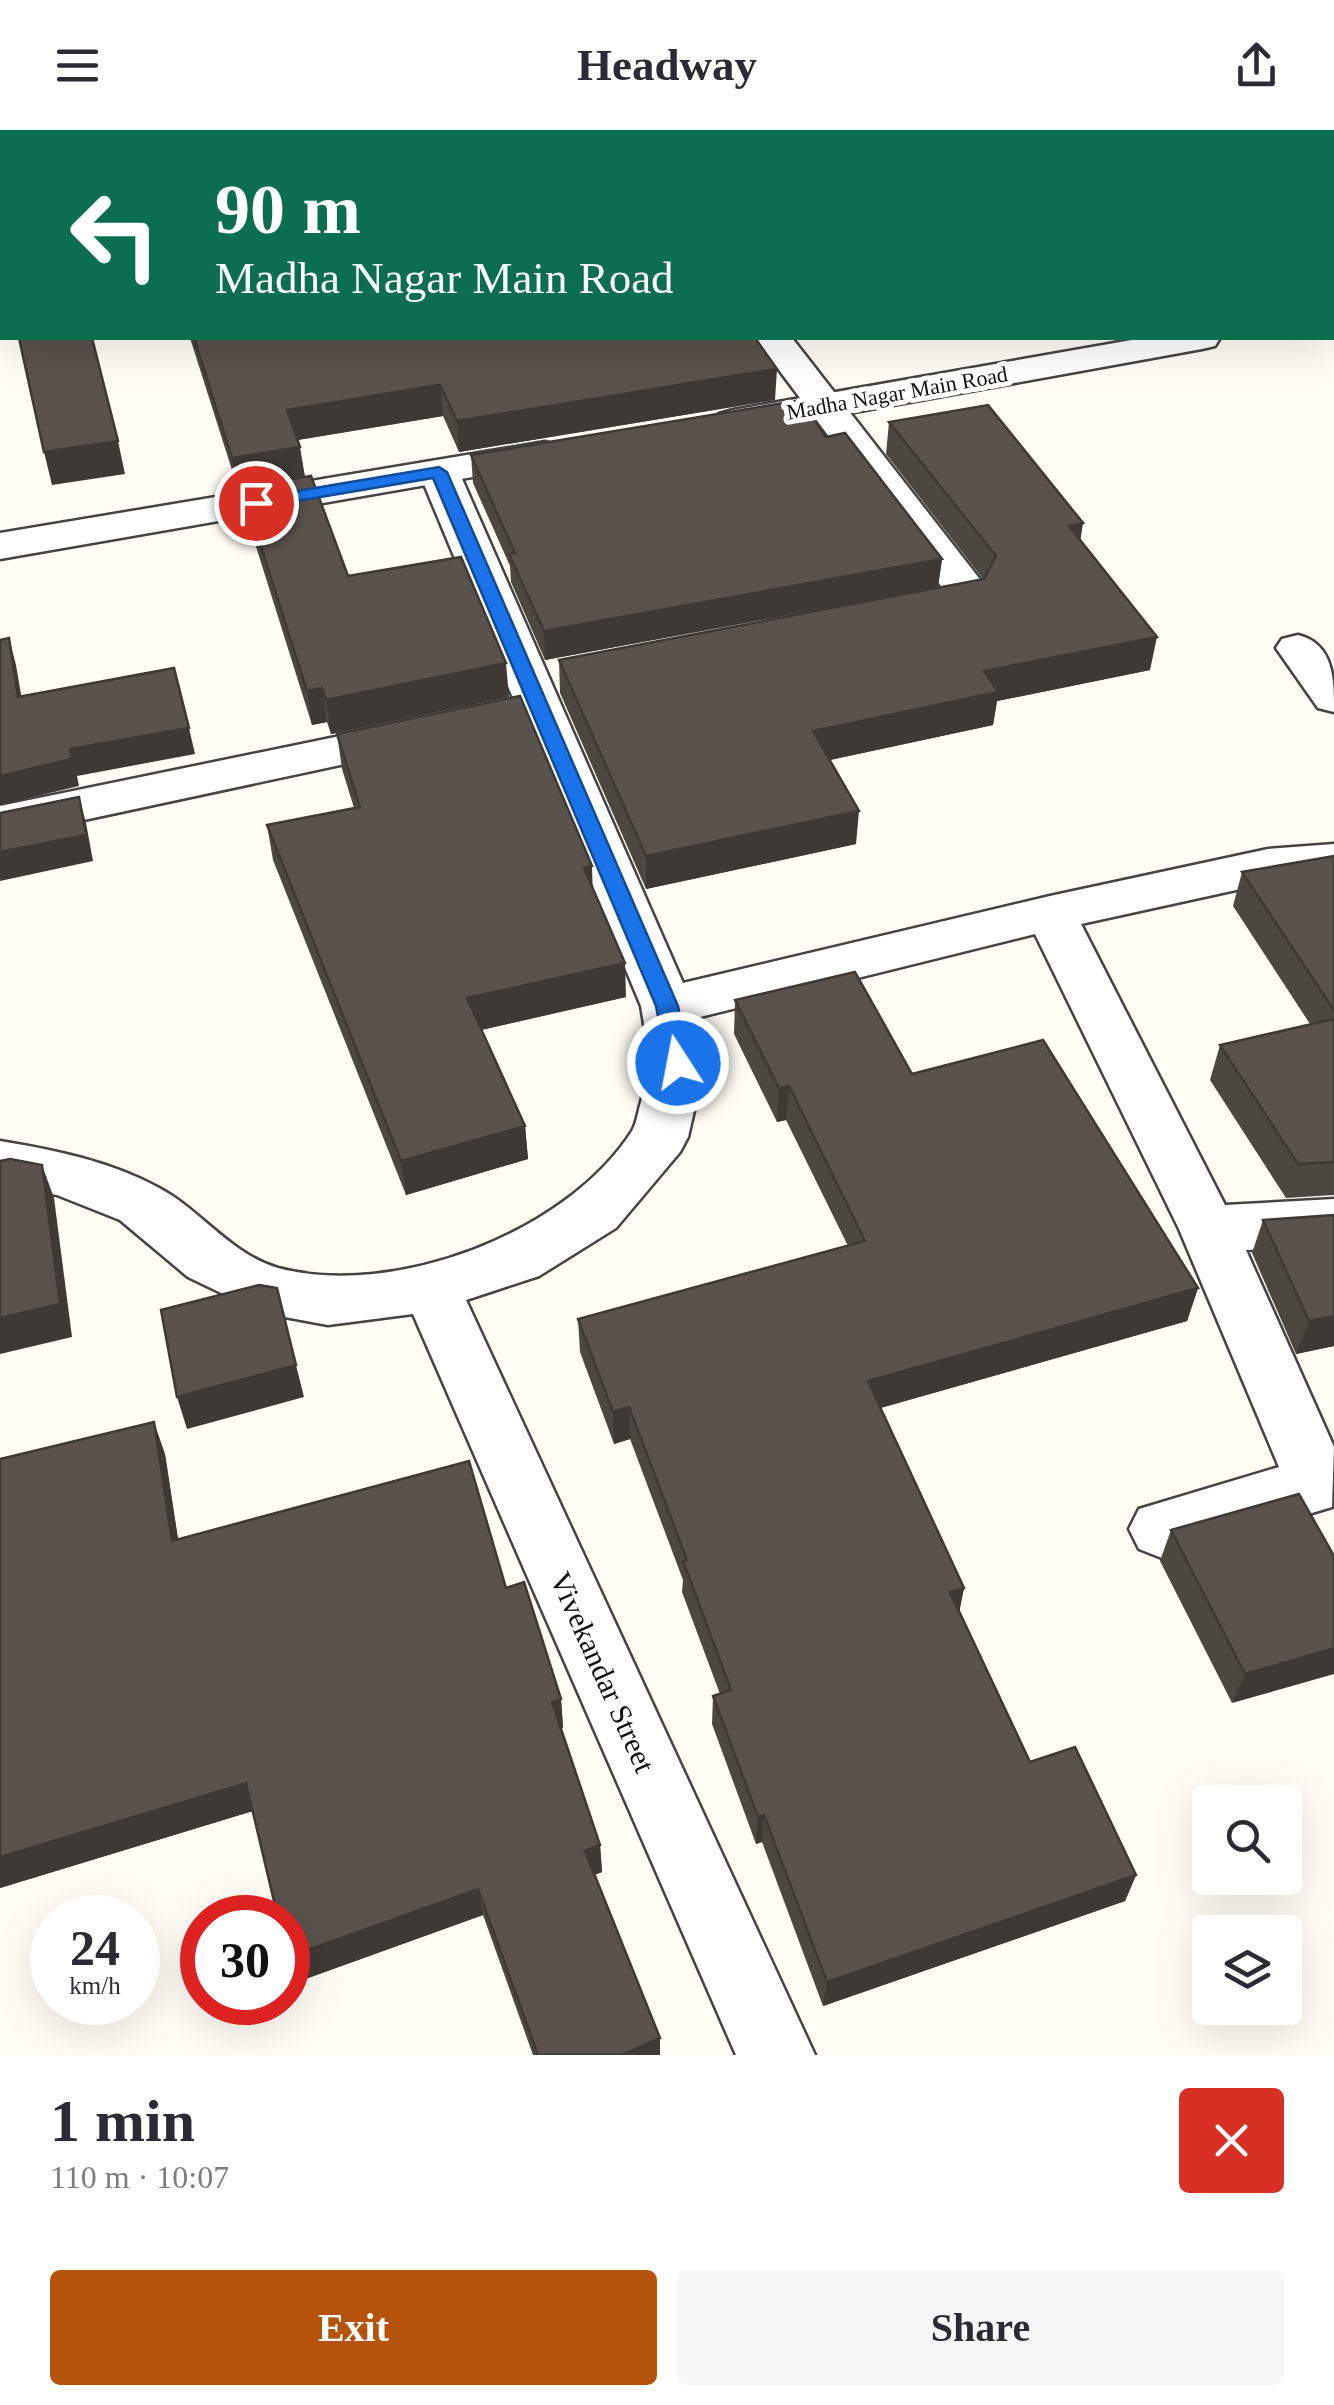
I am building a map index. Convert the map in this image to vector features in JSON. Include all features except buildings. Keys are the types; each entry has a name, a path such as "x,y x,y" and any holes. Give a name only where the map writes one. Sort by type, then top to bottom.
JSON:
{"street":[{"path":"775,340 967,592 964,599 956,602 863,619"},
{"name":"Madha Nagar Main Road","path":"690,430 1191,340"},
{"path":"0,546 574,449"},
{"path":"0,1163 65,1174 140,1204 209,1260 263,1289 328,1301 431,1288 518,1259 596,1212 660,1138 678,1063 667,1006 439,472"},
{"path":"1298,648 1334,698"},
{"path":"0,822 446,729"},
{"path":"667,1006 1050,913 1268,866 1334,860"},
{"path":"1050,913 1208,1229 1315,1477 1310,1488 1162,1529"},
{"path":"1208,1229 1334,1222"},
{"name":"Vivekandar Street","path":"431,1288 776,2055"}],"route":[{"path":"256,503 439,472 667,1006 678,1063"}]}
